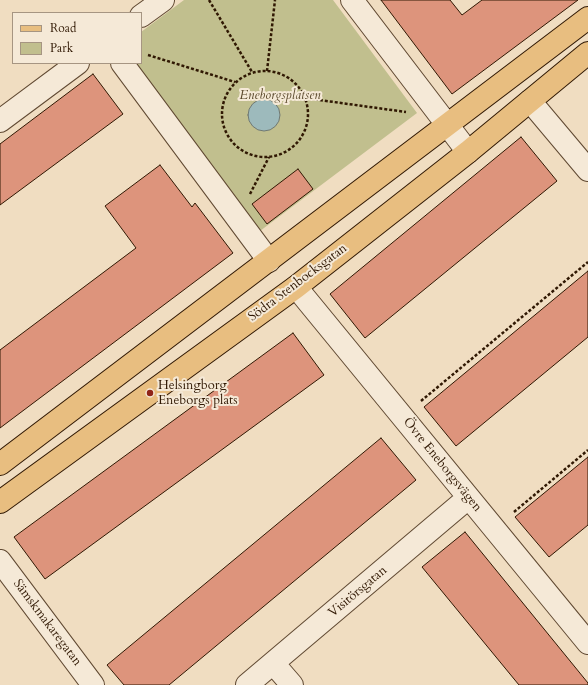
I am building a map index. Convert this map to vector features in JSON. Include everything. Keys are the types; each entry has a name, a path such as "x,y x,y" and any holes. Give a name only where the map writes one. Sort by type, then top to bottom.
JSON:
{"main road":[{"path":"0,464 269,261 445,121 588,18"},
{"name":"Södra Stenbocksgatan","path":"0,502 296,287 468,152 588,53"}],"street":[{"path":"142,15 163,0"},
{"path":"352,0 468,152"},
{"path":"0,120 77,64"},
{"path":"123,64 269,261"},
{"path":"530,101 588,170"},
{"name":"Övre Eneborgsvägen","path":"296,287 588,643"},
{"name":"Visitörsgatan","path":"247,685 468,498"},
{"name":"Sämskmakaregatan","path":"0,561 93,685"},
{"path":"273,663 292,685"}],"path":[{"path":"209,0 252,72"},
{"path":"267,71 275,0"},
{"path":"142,52 235,82"},
{"path":"267,71 281,74 293,81 305,98 308,118 301,136 288,150 269,157 256,156 243,151 233,143 226,131 222,119 223,106 227,93 235,82 252,72 267,71"},
{"path":"305,98 445,121"},
{"path":"238,219 269,157"},
{"path":"402,417 588,262"},
{"path":"493,529 588,450"}],"green space":[{"name":"Eneborgsplatsen","path":"184,0 333,0 417,113 260,231 137,64 142,64 142,31"}],"water":[{"path":"261,99 267,99 277,106 280,115 279,121 273,128 267,131 261,131 251,124 248,118 248,112 255,102"}],"building":[{"path":"381,0 450,0 462,15 482,0 578,0 452,94"},
{"path":"93,74 123,114 0,205 0,144"},
{"path":"521,137 557,181 365,338 330,294"},
{"path":"160,165 192,207 195,203 233,253 0,428 0,350 136,248 105,206"},
{"path":"298,169 313,189 267,224 252,204"},
{"path":"588,271 588,337 456,446 424,407"},
{"path":"293,333 324,375 45,579 14,537"},
{"path":"381,438 416,480 169,685 124,685 107,665"},
{"path":"588,457 588,525 549,557 515,517"},
{"path":"465,532 588,683 588,685 519,685 422,567"}],"place":[{"name":"Helsingborg Eneborgs plats","path":"150,393"}]}
